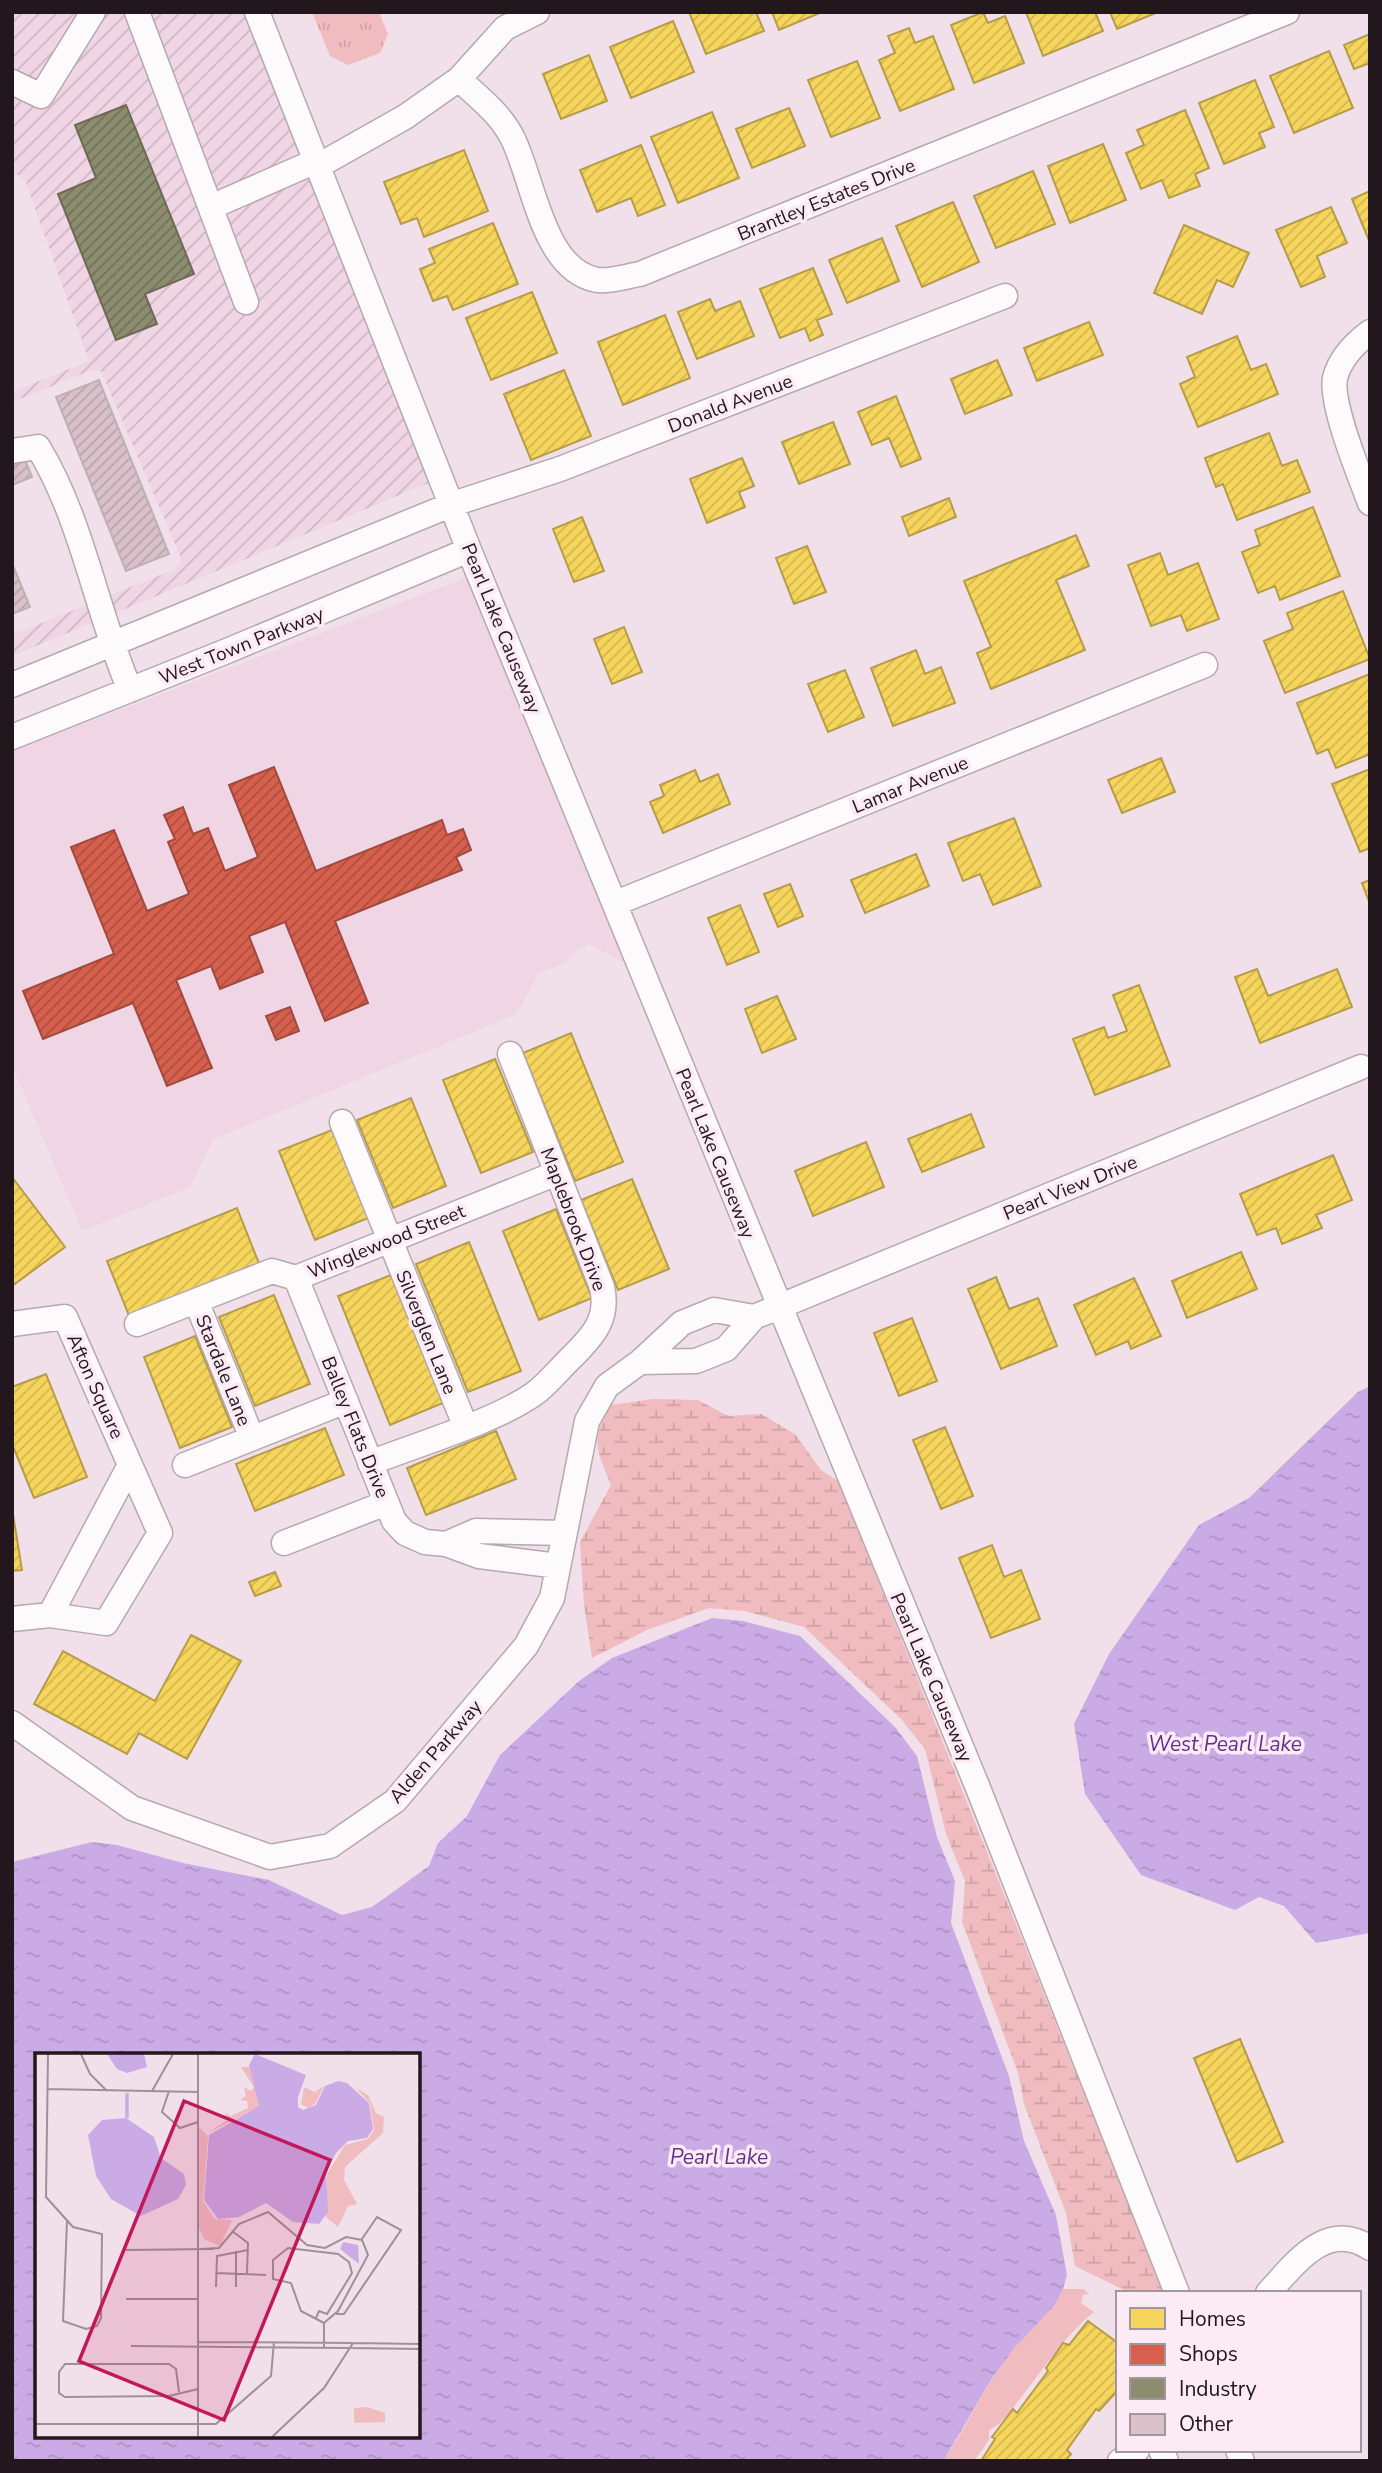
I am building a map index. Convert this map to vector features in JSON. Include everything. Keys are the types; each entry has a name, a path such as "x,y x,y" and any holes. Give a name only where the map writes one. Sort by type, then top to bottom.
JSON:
{"street":[{"path":"12,82 41,96 93,12"},
{"path":"137,12 246,302"},
{"name":"Pearl Lake Causeway","path":"257,12 469,550 983,1801 1176,2291"},
{"path":"211,207 317,164 405,117 459,79 505,28 537,12"},
{"name":"Brantley Estates Drive","path":"459,79 499,116 513,139 558,257 578,273 599,280 640,274 1287,12"},
{"name":"Donald Avenue","path":"453,504 561,469 1005,296"},
{"path":"1370,332 1350,346 1335,379 1343,432 1370,503"},
{"path":"12,451 38,447 54,473 94,587 110,644 130,690"},
{"path":"12,685 453,504"},
{"name":"West Town Parkway","path":"12,737 469,550"},
{"name":"Lamar Avenue","path":"616,903 1205,665"},
{"name":"Maplebrook Drive","path":"370,1463 465,1425 535,1393 592,1338 603,1320 606,1302 602,1287 510,1054"},
{"name":"Pearl View Drive","path":"778,1307 1361,1067"},
{"name":"Silverglen Lane","path":"342,1122 465,1425"},
{"name":"Winglewood Street","path":"137,1324 272,1271 296,1278 557,1173"},
{"name":"Balley Flats Drive","path":"296,1278 394,1521 405,1533 425,1542 446,1544 479,1556 558,1566"},
{"name":"Stardale Lane","path":"196,1301 252,1438"},
{"path":"640,1362 696,1361 726,1349 754,1317 778,1307"},
{"name":"Alden Parkway","path":"12,1723 132,1808 270,1857 330,1846 395,1801 526,1646 552,1598 587,1421 607,1386 640,1362 682,1323 714,1310 754,1317"},
{"name":"Afton Square","path":"12,1324 65,1317 160,1533 106,1623 50,1615 12,1619"},
{"path":"185,1465 346,1401"},
{"path":"50,1615 130,1465"},
{"path":"284,1543 386,1503"},
{"path":"446,1544 476,1531 565,1533"},
{"path":"1270,2291 1308,2250 1322,2241 1345,2238 1370,2248"}],"shaded area":[{"path":"14,12 244,12 431,482 12,656 12,635 175,569 181,558 101,371 92,370 12,402 12,392 89,361 25,180 12,171"},
{"path":"468,577 627,961 622,962 590,944 570,955 567,962 538,974 517,1014 214,1139 190,1187 82,1231 12,1065 12,751"}],"green space":[{"path":"312,12 379,12 388,34 380,53 348,65 330,56"},
{"path":"653,1399 698,1400 728,1416 761,1414 795,1434 821,1470 838,1481 1163,2291 1126,2291 1075,2266 1066,2213 1024,2104 1018,2073 962,1922 965,1881 946,1834 925,1749 901,1719 804,1627 744,1611 709,1608 647,1630 592,1658 584,1605 580,1542 611,1485 599,1453 598,1436 611,1405"},
{"path":"1063,2289 1084,2289 1089,2294 1083,2295 1081,2303 1094,2312 1058,2349 1005,2418 989,2430 989,2440 974,2461 943,2461 1005,2360"}],"water":[{"name":"West Pearl Lake","path":"1370,1386 1370,1933 1316,1943 1284,1906 1259,1897 1235,1910 1141,1875 1085,1794 1074,1724 1109,1654 1199,1525 1249,1498 1358,1392"},
{"name":"Pearl Lake","path":"712,1618 743,1621 800,1636 895,1727 917,1756 937,1837 955,1881 951,1923 1009,2076 1024,2141 1056,2215 1067,2275 1054,2306 1015,2347 991,2380 944,2460 12,2461 12,1862 92,1842 117,1845 183,1863 269,1880 342,1915 372,1907 429,1866 438,1843 467,1816 500,1755 579,1681 612,1658"}],"building: Homes":[{"path":"689,12 756,12 764,31 706,54"},
{"path":"772,12 822,12 779,30"},
{"path":"983,12 988,23 1005,16 1024,63 974,83 951,25"},
{"path":"1026,12 1095,12 1103,31 1043,56"},
{"path":"1110,12 1158,12 1117,29"},
{"path":"673,21 694,72 631,98 610,47"},
{"path":"909,28 915,43 933,36 954,89 900,111 879,60 895,53 888,36"},
{"path":"1370,34 1370,63 1354,69 1344,45"},
{"path":"1329,51 1353,108 1294,133 1270,76"},
{"path":"589,55 607,101 561,119 543,74"},
{"path":"857,61 880,118 831,137 808,80"},
{"path":"1255,80 1274,127 1259,133 1265,147 1224,164 1199,103"},
{"path":"789,108 805,146 752,168 736,129"},
{"path":"1185,110 1209,168 1195,174 1200,186 1169,198 1162,180 1141,189 1126,153 1144,145 1137,130"},
{"path":"712,112 739,178 678,203 651,137"},
{"path":"1103,144 1126,200 1070,223 1048,166"},
{"path":"641,145 665,205 638,216 631,198 597,212 580,170"},
{"path":"464,150 488,211 424,237 417,218 401,224 384,182"},
{"path":"1033,171 1055,224 996,248 974,196"},
{"path":"1370,191 1370,243 1352,199"},
{"path":"953,202 979,262 922,287 896,226"},
{"path":"1331,207 1347,243 1317,256 1325,277 1301,287 1276,230"},
{"path":"493,223 518,284 453,310 447,296 433,301 420,269 435,263 429,249"},
{"path":"1184,225 1249,253 1233,287 1217,280 1202,314 1154,293"},
{"path":"882,238 899,281 847,303 829,260"},
{"path":"813,268 832,314 817,320 823,335 810,341 805,328 780,338 760,289"},
{"path":"532,292 557,353 491,380 466,318"},
{"path":"710,299 715,311 740,301 754,336 697,359 678,312"},
{"path":"665,315 690,378 623,405 598,342"},
{"path":"1089,322 1103,355 1037,381 1024,348"},
{"path":"1237,336 1251,370 1266,364 1278,394 1198,427 1180,384 1195,377 1187,357"},
{"path":"997,360 1012,395 965,414 951,379"},
{"path":"564,370 591,436 531,460 504,394"},
{"path":"896,396 921,459 901,467 889,438 872,445 858,412"},
{"path":"833,422 850,464 799,484 782,442"},
{"path":"1269,433 1282,466 1297,460 1310,492 1237,520 1223,484 1216,487 1205,458"},
{"path":"742,458 754,486 739,492 745,507 707,523 690,479"},
{"path":"949,498 956,517 909,536 902,517"},
{"path":"1313,507 1340,576 1280,600 1275,586 1258,593 1242,552 1260,545 1255,530"},
{"path":"582,517 604,571 574,582 553,529"},
{"path":"1076,535 1089,566 1056,580 1085,650 991,689 977,653 991,647 964,581"},
{"path":"807,546 826,592 794,604 776,558"},
{"path":"1160,553 1168,575 1198,563 1219,619 1187,631 1181,615 1151,626 1128,565"},
{"path":"1343,591 1370,659 1285,693 1264,641 1293,629 1287,613"},
{"path":"624,627 642,672 612,684 594,639"},
{"path":"916,650 925,674 941,667 955,703 893,726 871,668"},
{"path":"845,670 864,717 828,732 808,684"},
{"path":"1370,674 1370,754 1336,768 1328,749 1317,754 1297,703"},
{"path":"1161,758 1175,792 1122,813 1108,780"},
{"path":"1370,769 1370,848 1360,852 1332,784"},
{"path":"695,770 700,782 718,774 730,804 663,833 650,802 664,796 660,785"},
{"path":"1014,818 1041,886 993,905 980,874 963,881 948,843"},
{"path":"916,854 929,886 865,913 851,880"},
{"path":"1370,880 1370,904 1362,883"},
{"path":"790,884 803,916 778,927 764,894"},
{"path":"740,905 759,952 727,965 708,918"},
{"path":"1257,969 1268,996 1337,969 1352,1007 1260,1043 1235,977"},
{"path":"1139,985 1170,1066 1095,1095 1073,1039 1104,1027 1108,1038 1127,1031 1113,995"},
{"path":"777,996 796,1039 762,1053 745,1009"},
{"path":"571,1033 623,1162 575,1181 523,1053"},
{"path":"495,1059 533,1152 481,1173 443,1080"},
{"path":"411,1098 446,1186 393,1208 357,1120"},
{"path":"971,1114 984,1147 922,1172 908,1139"},
{"path":"332,1130 368,1218 315,1240 279,1151"},
{"path":"866,1142 884,1187 813,1216 795,1171"},
{"path":"1333,1155 1352,1200 1316,1215 1322,1228 1282,1244 1276,1228 1257,1235 1240,1194"},
{"path":"12,1177 65,1247 12,1286"},
{"path":"632,1179 669,1269 618,1290 581,1200"},
{"path":"237,1208 260,1266 130,1318 107,1261"},
{"path":"556,1209 592,1298 539,1320 503,1231"},
{"path":"469,1242 521,1371 468,1392 416,1264"},
{"path":"1241,1252 1257,1289 1187,1318 1172,1281"},
{"path":"391,1275 443,1403 390,1425 338,1296"},
{"path":"996,1277 1009,1309 1038,1298 1057,1346 1001,1369 968,1289"},
{"path":"1134,1278 1161,1336 1131,1349 1128,1341 1096,1355 1074,1305"},
{"path":"274,1295 310,1384 255,1406 219,1317"},
{"path":"912,1318 937,1381 899,1396 874,1333"},
{"path":"195,1336 232,1427 180,1448 144,1357"},
{"path":"46,1374 87,1477 34,1498 12,1444 12,1387"},
{"path":"945,1427 973,1496 941,1509 913,1440"},
{"path":"325,1428 344,1475 255,1511 236,1464"},
{"path":"496,1431 516,1479 426,1515 407,1468"},
{"path":"12,1508 22,1570 12,1571"},
{"path":"992,1545 1004,1577 1021,1570 1040,1619 991,1638 959,1558"},
{"path":"275,1572 281,1586 255,1596 249,1582"},
{"path":"191,1635 241,1661 187,1759 139,1733 127,1754 34,1704 63,1651 155,1701"},
{"path":"1240,2039 1283,2142 1237,2162 1194,2058"},
{"path":"1088,2321 1116,2342 1116,2392 1099,2411 1096,2409 1067,2450 1071,2454 1065,2461 981,2461 995,2439 992,2437 1013,2409 1017,2413 1048,2371 1046,2368 1063,2343 1069,2345"}],"building: Shops":[{"path":"274,767 316,871 442,820 447,835 463,829 471,850 456,857 462,870 335,921 368,1003 325,1021 285,922 249,936 263,972 220,989 211,966 176,980 212,1068 167,1086 133,1003 43,1039 23,991 114,954 71,847 114,830 147,911 189,894 168,842 175,839 164,815 183,807 193,834 208,828 225,871 258,857 229,785"},
{"path":"290,1007 299,1031 276,1040 266,1016"}],"building: Industry":[{"path":"126,105 194,274 145,294 157,324 116,340 58,194 96,178 75,125"}],"building: Other":[{"path":"99,380 169,554 126,571 56,397"},
{"path":"25,460 32,477 12,485 12,466"},
{"path":"12,563 30,607 12,614"}]}
